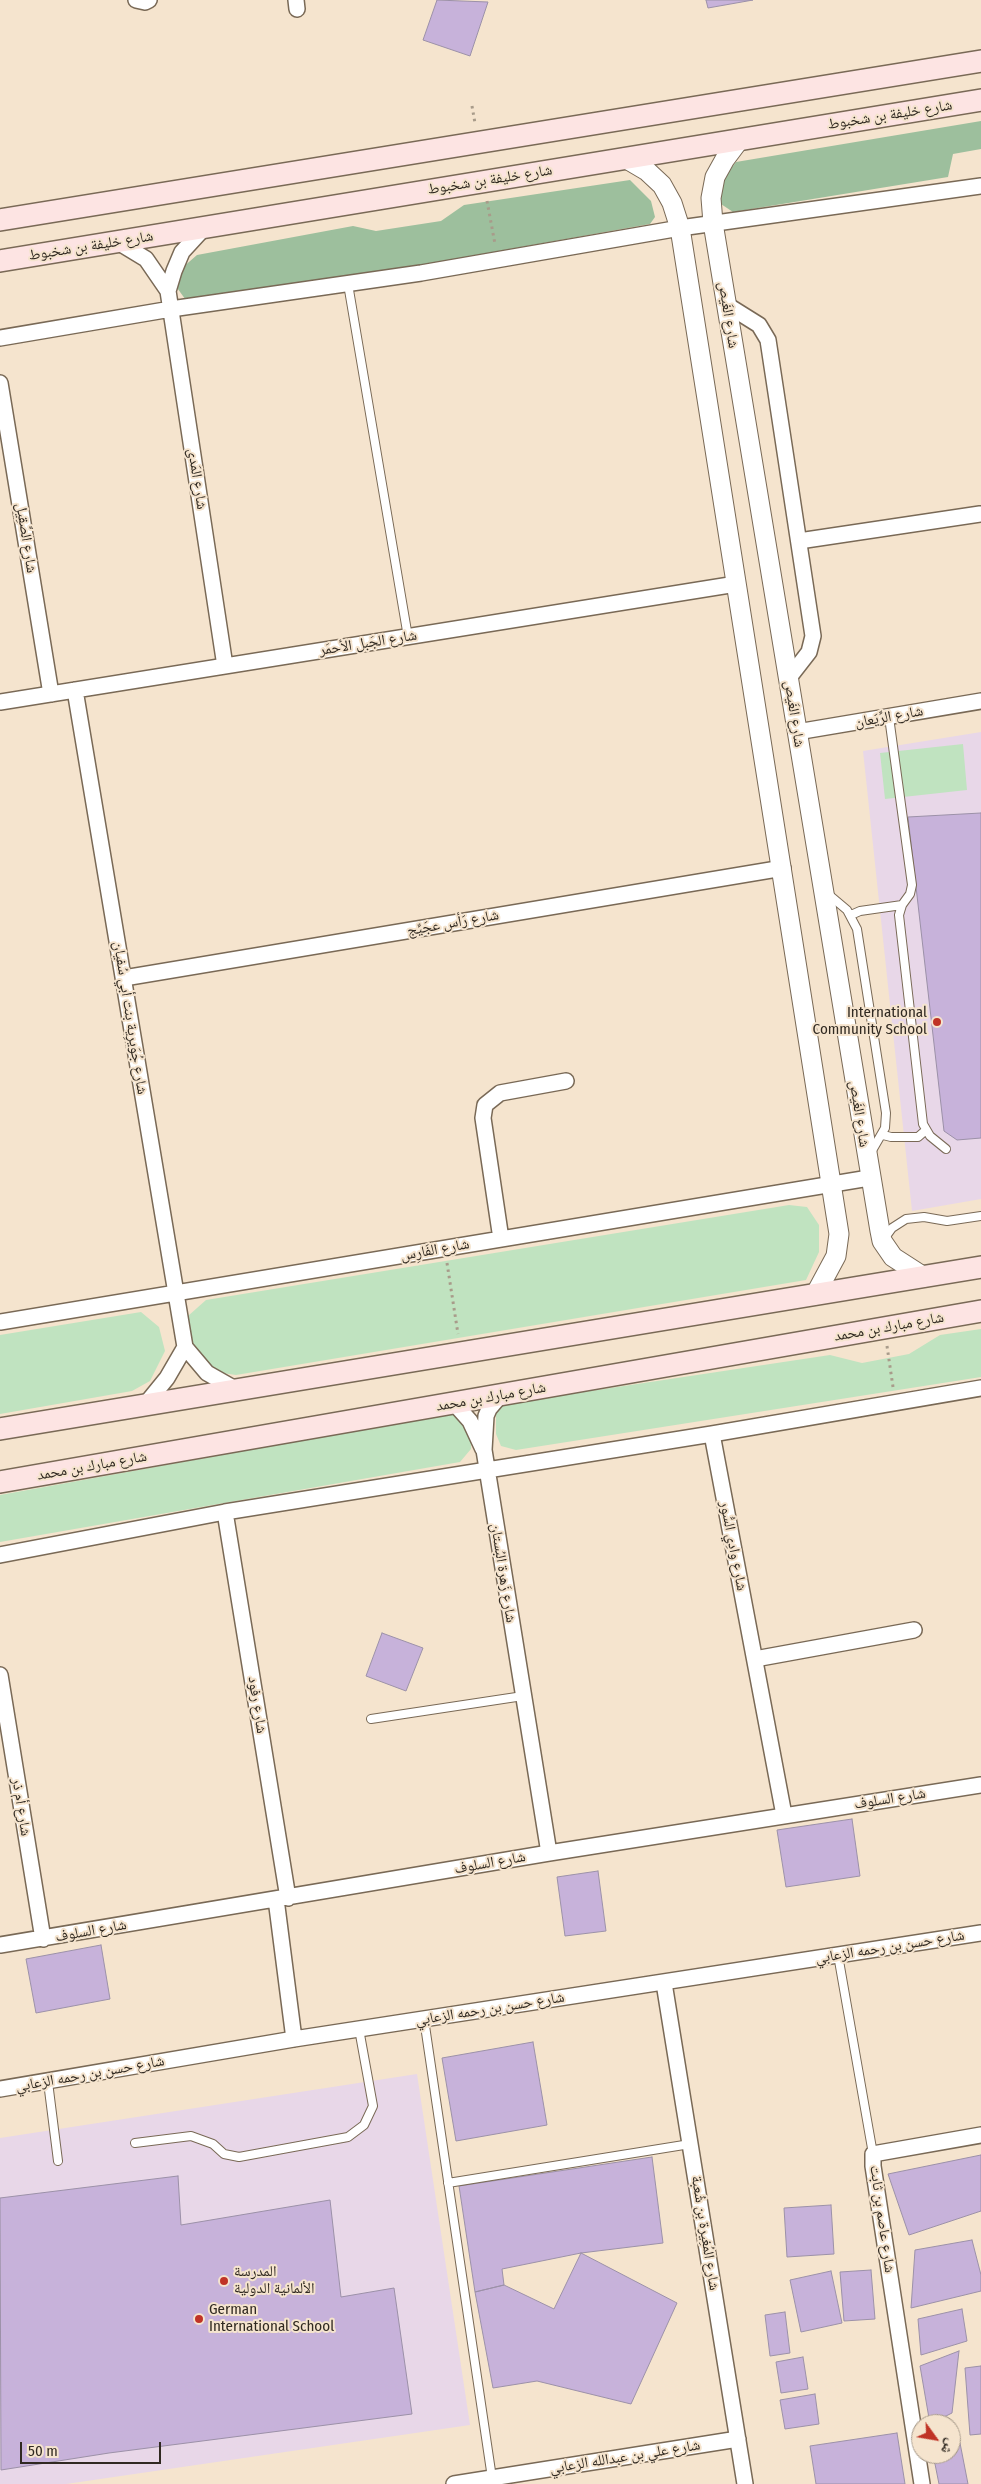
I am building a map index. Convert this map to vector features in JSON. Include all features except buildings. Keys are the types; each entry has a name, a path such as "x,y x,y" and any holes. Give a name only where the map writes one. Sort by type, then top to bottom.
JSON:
{"main road":[{"path":"0,220 981,61"},
{"name":"شارع خليفة بن شخبوط","path":"0,261 981,100"},
{"path":"0,1430 981,1267"},
{"name":"شارع مبارك بن محمد","path":"0,1482 981,1311"}],"street":[{"path":"136,0 145,2 149,0"},
{"name":"شارع الغَيص","path":"740,139 725,159 715,177 711,198 713,223 868,1169 882,1241 893,1256 924,1277"},
{"path":"626,158 647,171 662,185 672,202 680,228 782,868 839,1245 832,1266 815,1295"},
{"path":"0,338 171,309 348,284 498,260 680,228 981,186"},
{"name":"شارع المَدى","path":"168,291 182,252 205,228"},
{"name":"شارع المَدى","path":"118,242 146,259 168,291 225,666"},
{"path":"727,305 759,324 768,340 813,641 809,652 788,679"},
{"name":"شارع الصَّقِيل","path":"0,383 51,694"},
{"path":"798,541 980,514"},
{"name":"شارع الجَبل الأحمَر","path":"0,702 736,584"},
{"name":"شارع جُوَيرِية بنت أبي سُفيان","path":"75,690 185,1347"},
{"name":"شارع الرِّيَعان","path":"797,732 981,701"},
{"name":"شارع رَأس عجَيِّج","path":"124,978 782,868"},
{"path":"501,1239 483,1118 485,1105 500,1093 566,1081"},
{"name":"شارع الفَارِس","path":"0,1322 831,1184 868,1169"},
{"path":"145,1405 168,1378 185,1347 207,1373 237,1390"},
{"path":"0,1555 225,1512 487,1471 981,1388"},
{"name":"شارع زَهرة البُستان","path":"500,1396 489,1408 486,1416 484,1450 549,1853"},
{"name":"شارع زَهرة البُستان","path":"454,1404 470,1421 484,1450"},
{"name":"شارع وادِي السُّور","path":"712,1434 784,1815"},
{"name":"شارع رفود","path":"225,1512 282,1898 294,2039"},
{"path":"755,1658 914,1630"},
{"name":"شارع أم ذر","path":"0,1675 42,1939"},
{"name":"شارع السلوف","path":"0,1945 549,1853 981,1785"},
{"name":"شارع حسن بن رحمه الزعابي","path":"0,2089 294,2039 664,1983 981,1932"},
{"name":"شارع المُغِيرة بن شُعبة","path":"664,1983 745,2484"},
{"path":"873,2154 981,2135"},
{"name":"شارع عاصم بن ثابت","path":"873,2154 873,2166 922,2484"},
{"name":"شارع علي بن عبدالله الزعابي","path":"454,2484 738,2439"}],"lane":[{"path":"348,284 408,636"},
{"path":"889,717 912,885 910,894 902,905 899,915 923,1124 937,1143 946,1148"},
{"path":"822,890 843,905 851,915 856,929 886,1113 883,1135 868,1169"},
{"path":"851,915 860,911 902,905"},
{"path":"883,1135 891,1137 918,1137 926,1130"},
{"path":"882,1241 892,1228 906,1219 924,1217 947,1221 981,1216"},
{"path":"371,1719 523,1696"},
{"name":"شارع عاصم بن ثابت","path":"838,1955 873,2154"},
{"path":"424,2019 492,2478"},
{"path":"134,2143 191,2136 213,2144 224,2154 239,2157 348,2137 364,2124 373,2106 359,2029"},
{"path":"48,2082 58,2160"},
{"path":"448,2183 690,2144"}],"path":[{"path":"472,106 475,123"},
{"path":"486,196 498,260"},
{"path":"445,1248 461,1353"},
{"path":"884,1328 896,1402"}],"shaded area":[{"name":"International Community School","path":"981,732 981,1199 912,1211 863,751"},
{"name":"المدرسة الألمانية الدولية","path":"417,2074 470,2425 66,2484 0,2484 0,2138"}],"green space":[{"path":"981,121 981,149 953,154 948,177 733,212 718,202 720,183 736,162"},
{"path":"630,180 651,201 655,217 650,224 354,277 188,303 175,285 182,268 197,255 353,226 376,231 441,221 464,205"},
{"path":"963,744 967,790 885,799 880,753"},
{"path":"789,1205 807,1207 819,1225 819,1252 806,1280 236,1375 208,1371 191,1341 188,1316 206,1300"},
{"path":"141,1312 159,1327 165,1351 150,1381 132,1391 0,1414 0,1335"},
{"path":"981,1329 981,1377 516,1450 501,1446 496,1434 496,1414 504,1404 830,1355 862,1363 909,1354 940,1335"},
{"path":"454,1413 471,1432 471,1449 460,1462 0,1542 0,1495"}],"place":[{"name":"International Community School","path":"937,1022"},
{"name":"المدرسة الألمانية الدولية","path":"224,2281"},
{"name":"German International School","path":"199,2319"}]}
